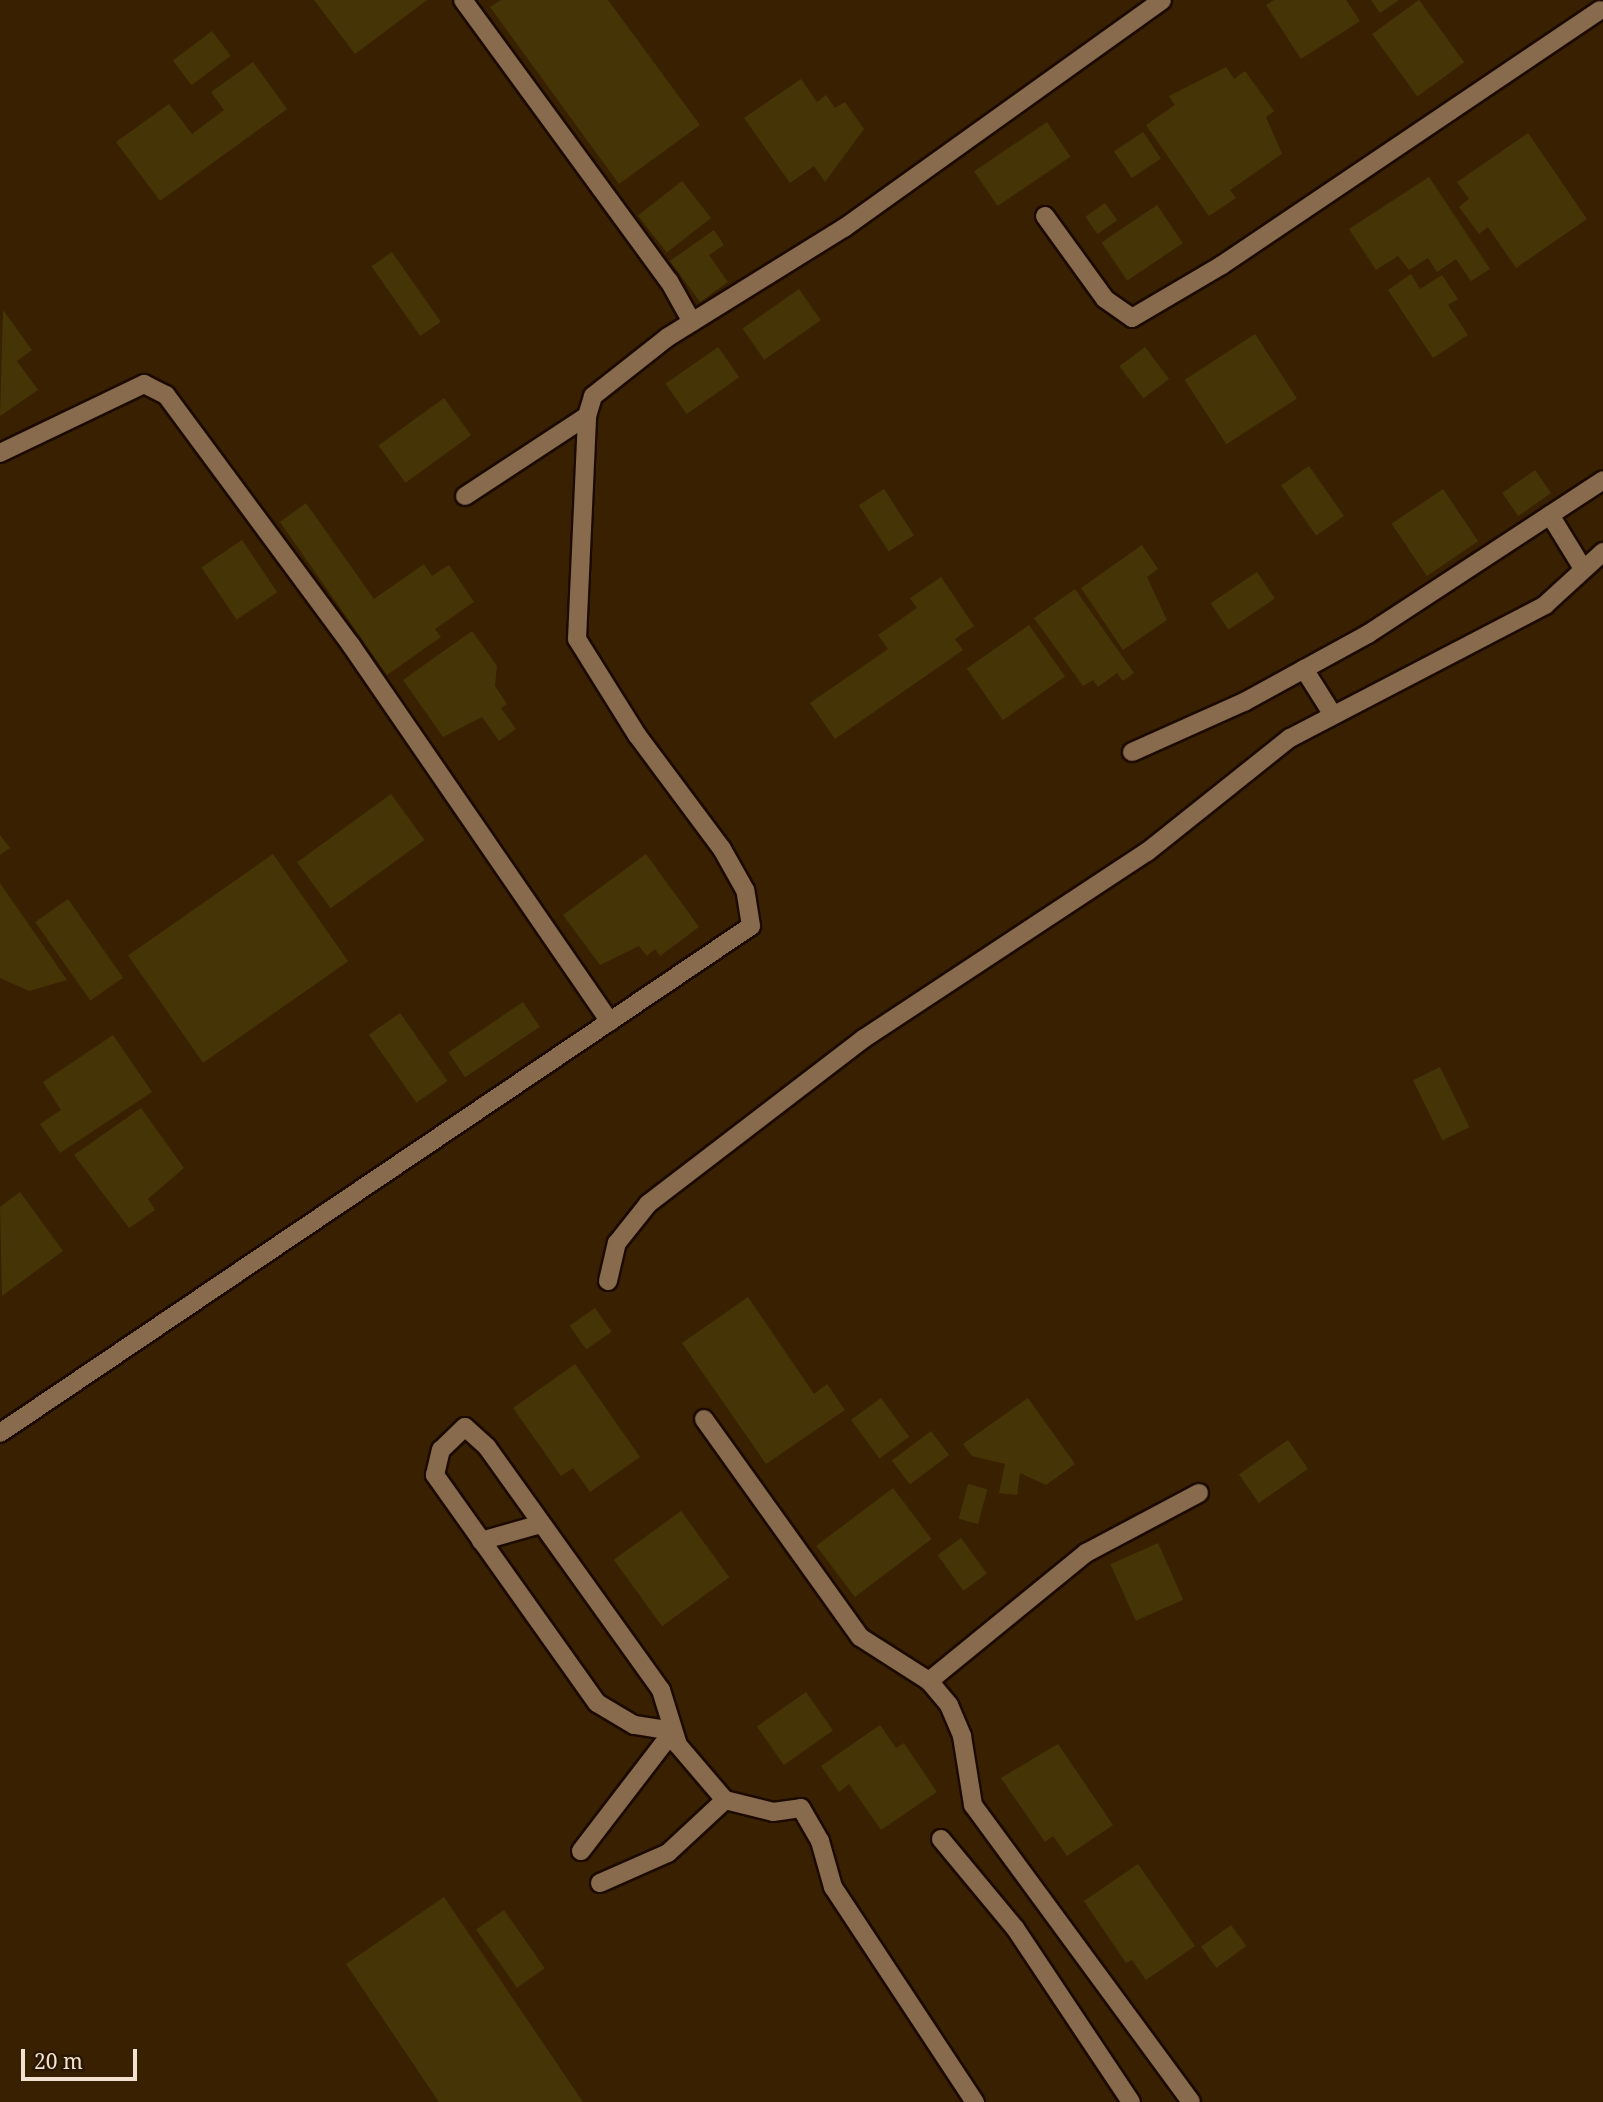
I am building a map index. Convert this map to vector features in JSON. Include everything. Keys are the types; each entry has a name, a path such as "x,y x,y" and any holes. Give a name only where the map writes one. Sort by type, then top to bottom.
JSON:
{"street":[{"path":"463,0 668,281 692,322"},
{"path":"0,1433 751,926 746,890 722,849 637,735 577,639 587,416 605,384 692,322 844,228 1161,0"},
{"path":"1045,216 1105,299 1132,317 1222,265 1599,8"},
{"path":"0,453 144,384 166,395 351,645 610,1022"},
{"path":"465,496 587,416"},
{"path":"1132,752 1304,669 1603,480"},
{"path":"1550,515 1582,567"},
{"path":"608,1281 617,1243 648,1204 863,1039 1147,852 1198,815 1246,768 1333,715 1545,605 1582,567 1603,552"},
{"path":"1304,669 1333,715"},
{"path":"704,1419 860,1637 929,1681 962,1736 973,1805 1191,2102"},
{"path":"673,1731 634,1725 597,1703 435,1475 440,1450 465,1427 541,1524 661,1690 673,1731 725,1800 773,1812 801,1808 820,1841 833,1887 975,2102"},
{"path":"929,1681 1086,1553 1199,1493"},
{"path":"481,1541 541,1524"},
{"path":"580,1852 673,1731"},
{"path":"600,1883 668,1853 725,1800"},
{"path":"941,1839 1007,1917 1131,2102"}],"building":[{"path":"314,0 427,0 355,54"},
{"path":"501,0 608,0 700,125 619,184 490,7"},
{"path":"1274,0 1346,0 1360,21 1301,59 1266,5"},
{"path":"1371,0 1399,0 1380,13"},
{"path":"1419,0 1464,62 1417,96 1372,34"},
{"path":"212,31 231,56 192,85 173,60"},
{"path":"253,62 287,109 160,201 116,142 169,104 192,134 224,110 211,92"},
{"path":"1226,67 1234,79 1245,71 1274,111 1266,117 1282,154 1230,190 1236,198 1209,216 1146,125 1175,105 1169,96"},
{"path":"801,79 817,102 826,95 835,108 845,102 864,129 825,182 814,166 790,183 744,118"},
{"path":"1047,122 1070,157 998,206 974,171"},
{"path":"1143,132 1161,159 1132,178 1114,152"},
{"path":"1528,133 1587,219 1516,268 1488,227 1479,234 1459,207 1469,199 1457,182"},
{"path":"1429,177 1490,269 1471,281 1456,259 1437,272 1428,258 1409,270 1398,256 1376,270 1349,229"},
{"path":"682,181 711,218 667,253 638,215"},
{"path":"1105,203 1117,220 1097,234 1085,217"},
{"path":"1157,205 1183,243 1127,281 1101,242"},
{"path":"714,230 724,245 709,255 728,282 700,302 670,261"},
{"path":"392,252 441,322 420,336 372,266"},
{"path":"1411,274 1420,289 1442,275 1458,299 1448,305 1468,335 1433,358 1388,290"},
{"path":"799,289 821,320 764,360 742,329"},
{"path":"3,310 32,350 17,361 38,390 0,416"},
{"path":"1255,334 1297,399 1226,444 1185,380"},
{"path":"718,347 739,377 687,414 666,384"},
{"path":"1145,347 1169,379 1144,398 1119,366"},
{"path":"444,398 471,435 406,483 378,446"},
{"path":"1309,466 1344,516 1316,535 1281,486"},
{"path":"1535,470 1551,493 1518,516 1502,493"},
{"path":"884,489 914,535 889,551 859,505"},
{"path":"1443,489 1478,541 1427,576 1392,524"},
{"path":"306,503 374,599 424,564 432,576 449,565 474,602 435,629 441,637 387,675 280,522"},
{"path":"242,540 277,592 237,620 201,567"},
{"path":"1142,545 1158,569 1147,577 1167,620 1123,650 1081,588"},
{"path":"1257,572 1275,599 1228,630 1211,603"},
{"path":"941,577 974,626 955,639 963,650 835,739 810,703 888,649 878,635 917,608 910,598"},
{"path":"1075,589 1134,673 1123,681 1117,673 1098,687 1093,680 1083,686 1034,618"},
{"path":"1029,625 1065,677 1003,720 967,669"},
{"path":"472,631 497,666 495,686 507,704 501,708 516,729 499,741 482,717 443,737 403,680"},
{"path":"391,794 425,840 331,908 297,862"},
{"path":"0,835 10,848 0,855"},
{"path":"273,854 348,961 203,1063 128,956"},
{"path":"646,854 699,927 660,956 655,949 647,956 639,946 600,965 563,915"},
{"path":"0,883 67,980 29,991 0,978"},
{"path":"68,899 123,978 90,1001 35,922"},
{"path":"523,1002 540,1027 465,1077 448,1052"},
{"path":"400,1013 448,1081 416,1103 369,1035"},
{"path":"113,1035 152,1092 60,1153 40,1124 61,1110 43,1082"},
{"path":"1440,1067 1469,1127 1442,1140 1413,1080"},
{"path":"141,1108 184,1168 148,1199 155,1210 129,1228 74,1155"},
{"path":"20,1192 63,1251 2,1296 0,1207"},
{"path":"748,1297 814,1394 827,1384 845,1410 766,1464 682,1343"},
{"path":"595,1308 612,1332 586,1350 570,1326"},
{"path":"575,1364 640,1457 590,1492 573,1468 561,1476 513,1408"},
{"path":"881,1398 909,1437 879,1459 851,1420"},
{"path":"1028,1398 1075,1464 1046,1485 1020,1473 1017,1495 999,1493 1005,1464 972,1456 963,1444"},
{"path":"931,1431 949,1455 910,1484 892,1460"},
{"path":"1288,1440 1308,1469 1259,1503 1239,1474"},
{"path":"968,1484 987,1489 978,1524 959,1519"},
{"path":"893,1488 932,1539 855,1597 816,1546"},
{"path":"681,1511 729,1577 662,1626 614,1560"},
{"path":"961,1538 987,1574 963,1591 938,1555"},
{"path":"1158,1543 1183,1600 1136,1621 1110,1564"},
{"path":"806,1692 833,1731 784,1765 757,1726"},
{"path":"880,1725 896,1748 904,1743 937,1792 881,1830 849,1784 839,1792 821,1766"},
{"path":"1058,1744 1113,1825 1067,1856 1053,1836 1045,1842 1001,1778"},
{"path":"1138,1864 1195,1946 1146,1980 1132,1960 1126,1963 1084,1901"},
{"path":"444,1897 583,2102 439,2102 346,1964"},
{"path":"504,1910 545,1968 517,1988 476,1930"},
{"path":"1231,1925 1246,1946 1216,1968 1201,1947"}]}
